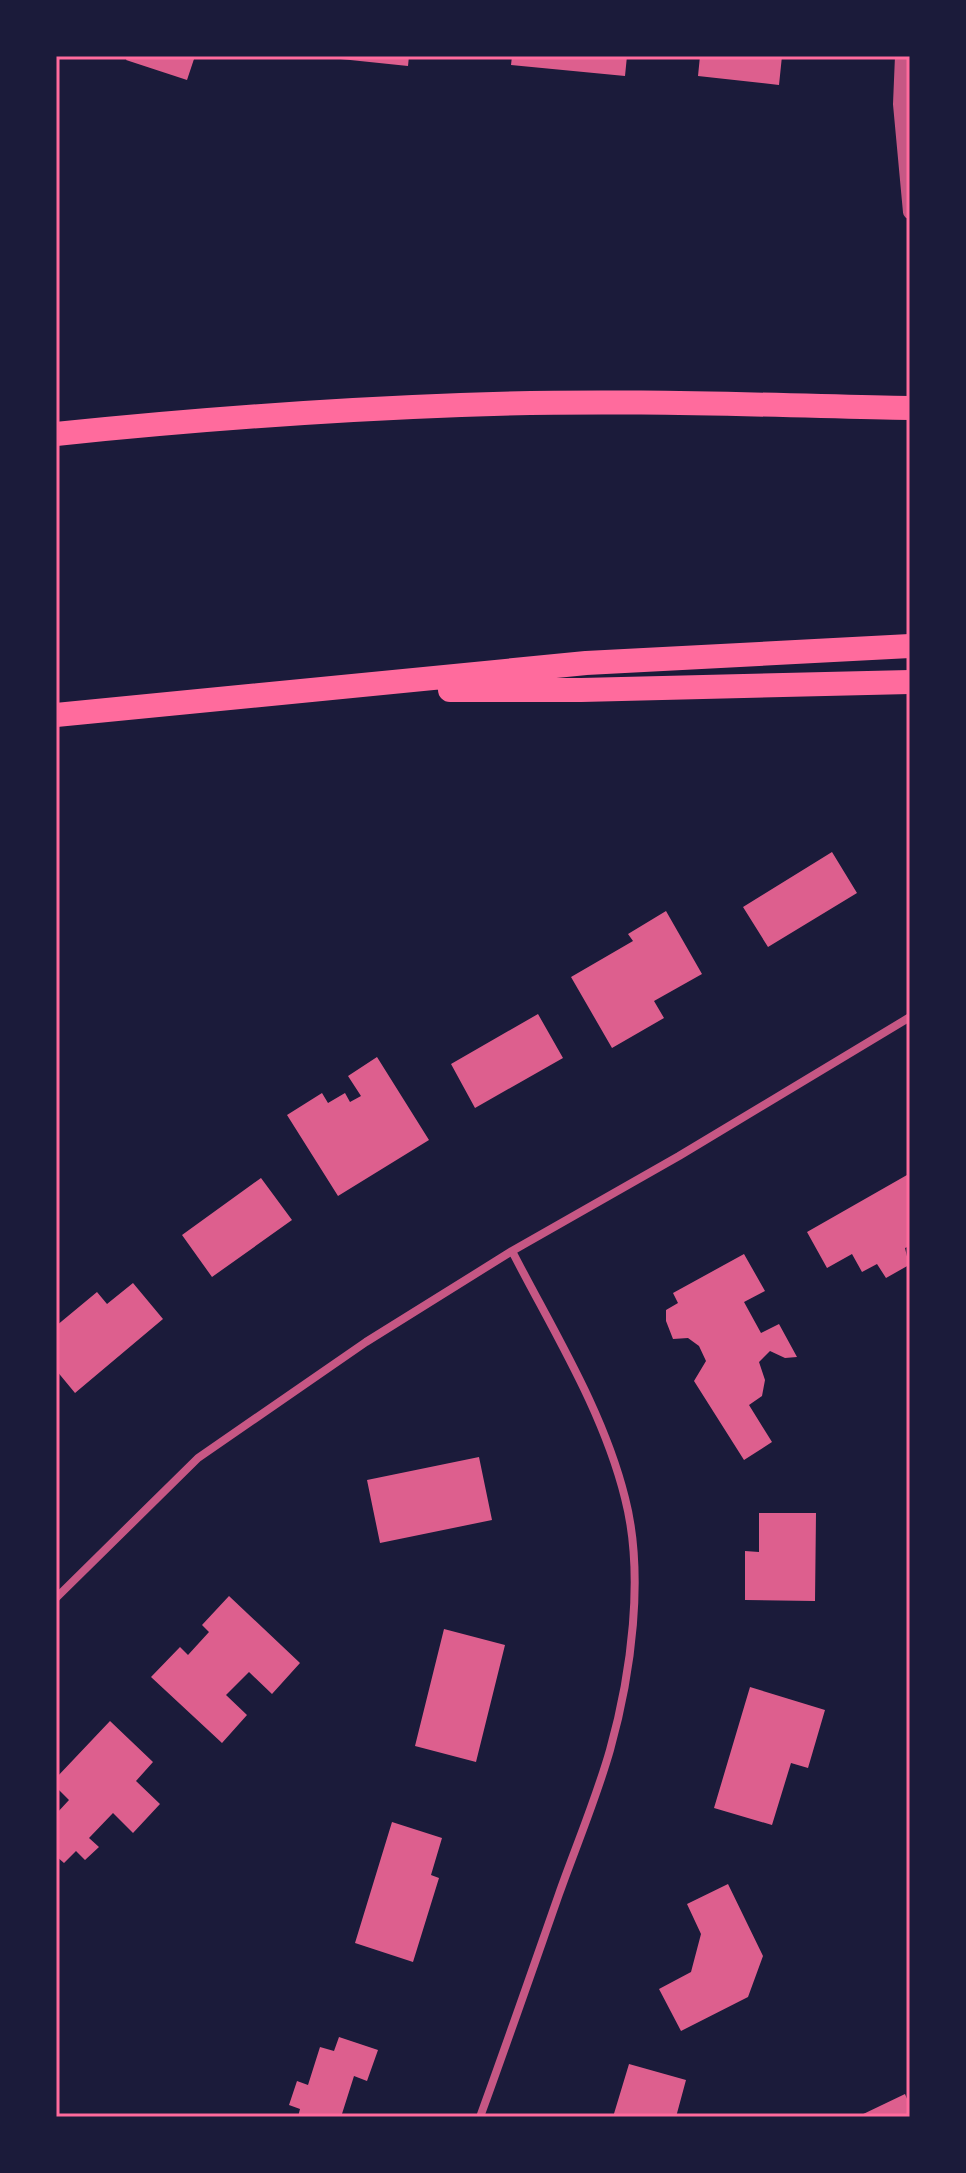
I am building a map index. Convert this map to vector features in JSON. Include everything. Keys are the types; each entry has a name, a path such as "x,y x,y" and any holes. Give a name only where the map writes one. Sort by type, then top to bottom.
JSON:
{"highway":[{"path":"56,434 208,419 463,405 586,403 910,408"},
{"path":"56,715 586,663 910,646"},
{"path":"312,690 581,690 910,682"}],"street":[{"path":"902,56 900,104 906,195 910,212"},
{"path":"56,1598 198,1458 366,1342 512,1251 679,1156 910,1017"},
{"path":"480,2117 609,1751 625,1683 633,1610 634,1555 626,1502 611,1449 590,1400 512,1251"}],"building":[{"path":"128,56 195,56 187,80 126,60"},
{"path":"331,56 409,56 408,66"},
{"path":"512,56 627,56 625,76 511,65"},
{"path":"700,56 782,56 779,85 698,76"},
{"path":"832,852 857,893 768,947 743,907"},
{"path":"666,911 702,974 654,1001 664,1018 612,1048 571,977 633,941 628,934"},
{"path":"538,1014 563,1058 475,1108 451,1064"},
{"path":"377,1057 429,1140 338,1196 287,1115 322,1093 328,1103 345,1093 350,1102 361,1096 348,1076"},
{"path":"907,1175 910,1180 910,1246 905,1248 909,1265 886,1278 877,1264 862,1272 852,1254 827,1268 807,1232"},
{"path":"261,1178 292,1220 212,1277 182,1235"},
{"path":"744,1254 765,1291 744,1302 761,1333 779,1324 797,1357 785,1358 770,1351 759,1362 765,1380 762,1396 749,1405 772,1442 744,1460 694,1381 706,1361 699,1346 688,1338 673,1339 666,1321 666,1310 678,1303 673,1293"},
{"path":"133,1283 163,1319 75,1393 56,1370 56,1326 97,1292 107,1304"},
{"path":"479,1457 492,1520 380,1543 367,1480"},
{"path":"759,1513 816,1513 815,1601 745,1600 745,1551 759,1552"},
{"path":"229,1596 300,1663 272,1694 249,1672 226,1695 247,1715 222,1743 151,1677 180,1647 188,1655 209,1632 202,1625"},
{"path":"444,1629 505,1645 476,1762 415,1746"},
{"path":"750,1687 825,1710 808,1768 791,1763 772,1825 714,1808"},
{"path":"110,1721 153,1762 136,1781 160,1804 133,1833 113,1813 89,1838 99,1847 85,1860 76,1851 64,1863 56,1856 56,1814 69,1800 56,1787 56,1778"},
{"path":"392,1822 442,1838 431,1875 439,1878 413,1962 355,1943"},
{"path":"728,1884 763,1956 748,1997 681,2031 659,1989 691,1972 701,1934 687,1904"},
{"path":"339,2037 378,2050 367,2081 354,2076 341,2117 298,2117 300,2109 289,2105 297,2081 308,2085 320,2047 334,2051"},
{"path":"629,2064 686,2080 676,2117 613,2117"},
{"path":"905,2094 910,2117 857,2117"}]}
